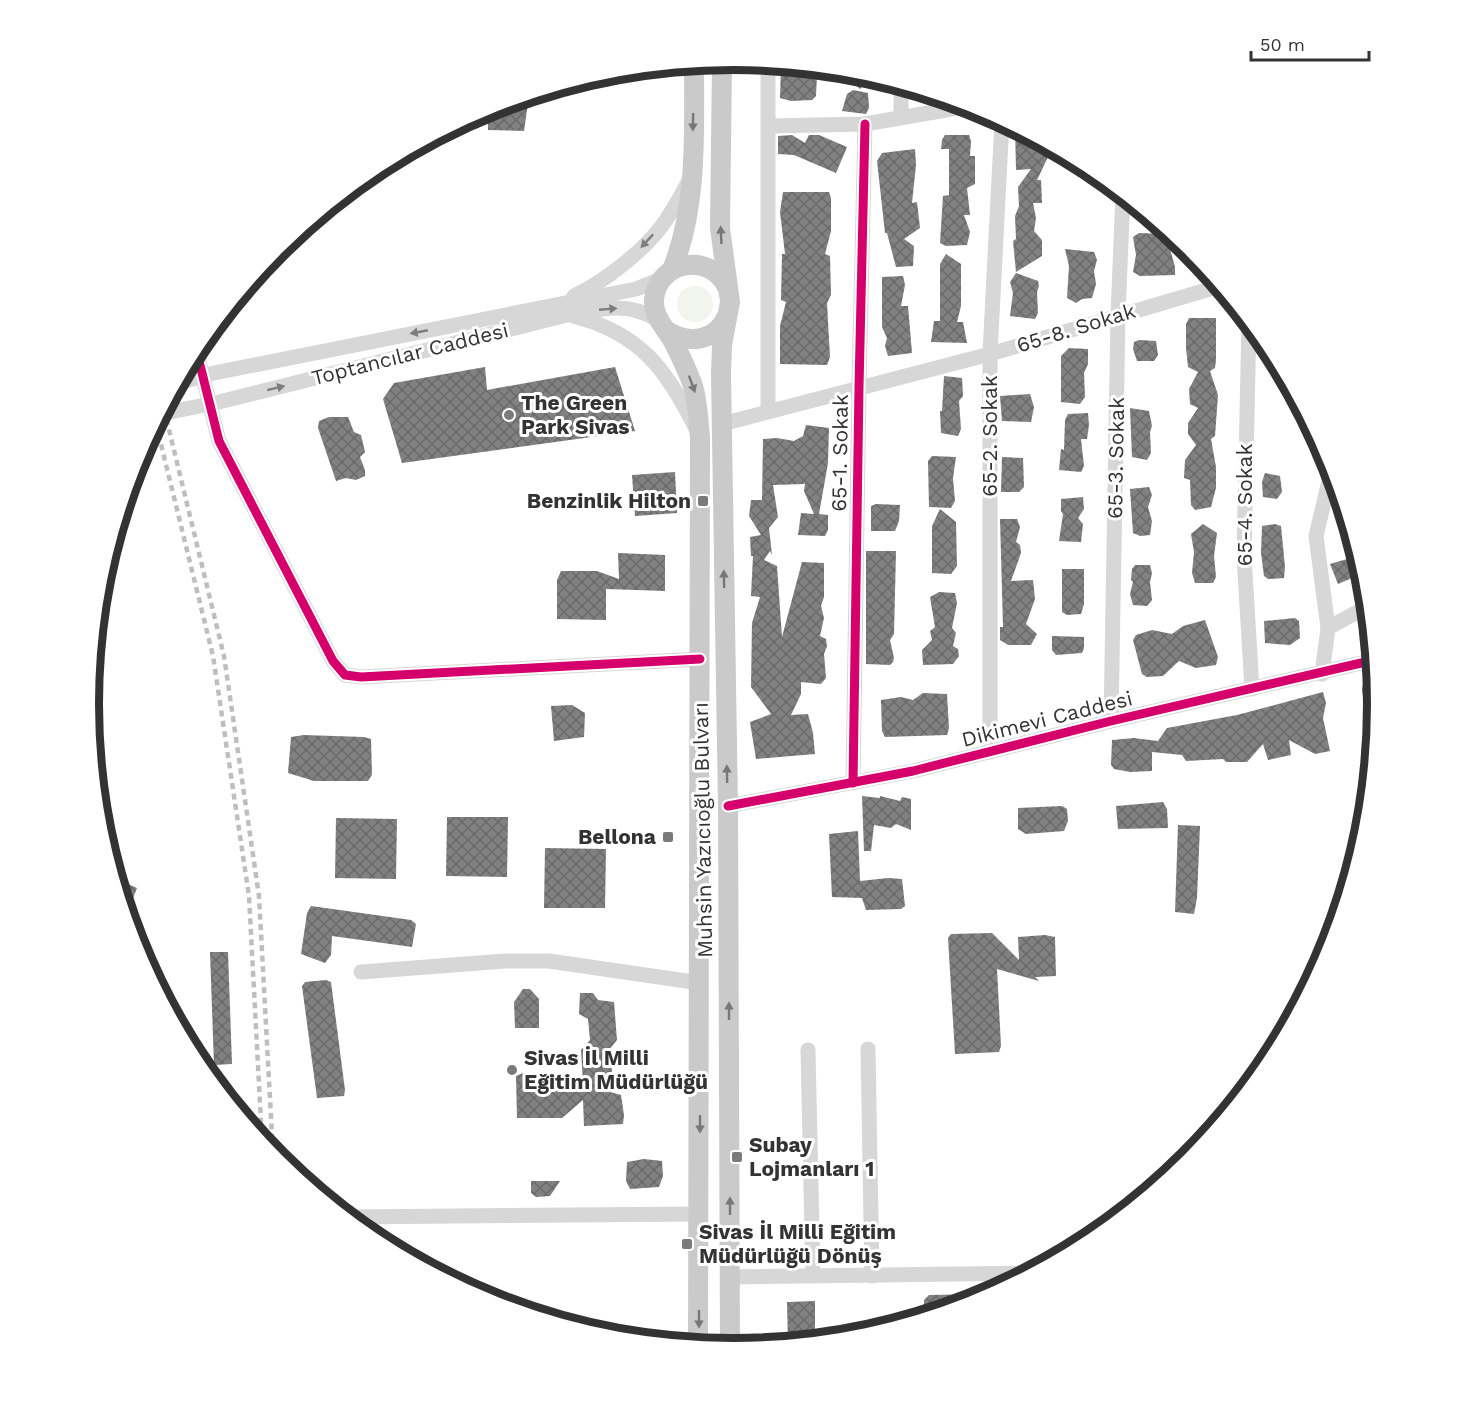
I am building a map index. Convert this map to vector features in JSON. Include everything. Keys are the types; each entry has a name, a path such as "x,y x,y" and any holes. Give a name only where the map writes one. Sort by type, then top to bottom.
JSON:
{"main road":[{"name":"Muhsin Yazıcıoğlu Bulvarı","path":"722,71 720,228 729,302 722,345 722,424 728,806 730,1338"},
{"name":"Muhsin Yazıcıoğlu Bulvarı","path":"693,72 692,176 682,236 667,275 654,297 654,307 682,360 696,394 700,437 698,1337"},
{"path":"663,326 684,340 703,338 719,328 729,302 720,276 704,266 685,265 667,275"}],"street":[{"path":"768,72 768,411"},
{"path":"901,93 901,117"},
{"path":"769,126 865,124 950,109"},
{"name":"65-1. Sokak","path":"853,783 858,387 865,124"},
{"name":"65-2. Sokak","path":"990,752 990,354 1002,130"},
{"path":"692,176 663,224 639,250 562,309 625,337 657,362 687,410 700,437"},
{"name":"65-3. Sokak","path":"1111,721 1118,315 1123,205"},
{"name":"Toptancılar Caddesi","path":"171,412 219,402 636,289 667,275"},
{"name":"65-8. Sokak","path":"722,424 990,354 1212,288"},
{"name":"Toptancılar Caddesi","path":"188,380 214,373 562,309 633,308 663,326"},
{"name":"65-4. Sokak","path":"1249,336 1244,556 1252,690"},
{"path":"199,363 219,441 333,661 345,675 361,677 700,659"},
{"path":"1322,674 1328,628 1316,536 1328,485"},
{"path":"1328,628 1360,610"},
{"name":"Dikimevi Caddesi","path":"728,806 853,783 1366,662"},
{"path":"361,972 549,961 700,983"},
{"path":"868,1049 872,1276"},
{"path":"808,1050 813,1276"},
{"path":"361,1217 699,1214"},
{"path":"730,1277 1013,1273"}],"shaded area":[{"path":"695,286 708,291 713,304 708,317 695,322 682,317 677,304 682,291"}],"building":[{"path":"781,73 817,76 816,96 812,100 791,101 780,98"},
{"path":"852,82 864,84 860,89"},
{"path":"853,90 868,93 869,108 866,114 842,111 847,94"},
{"path":"528,105 524,131 488,130 488,120"},
{"path":"792,135 805,143 809,135 819,135 847,147 836,173 794,155 778,154 778,136"},
{"path":"945,135 969,135 970,156 975,156 975,184 967,188 970,215 964,215 970,232 967,245 946,246 940,243 943,196 949,195 949,149 941,149"},
{"path":"1015,137 1044,152 1048,157 1037,180 1041,180 1042,203 1033,203 1036,218 1034,231 1042,240 1042,256 1016,272 1013,241 1016,239 1015,216 1019,206 1018,187 1031,169 1016,170"},
{"path":"915,149 916,165 912,203 917,202 920,228 904,239 914,246 913,266 896,267 887,233 885,233 877,161 882,153"},
{"path":"783,192 829,192 831,198 831,231 825,254 830,256 831,295 827,303 830,357 827,365 780,364 780,326 786,302 781,300 782,254 785,254 780,212"},
{"path":"1139,233 1158,234 1169,243 1175,275 1140,276 1133,272 1136,255 1133,237"},
{"path":"1065,249 1094,252 1097,260 1094,271 1096,284 1092,298 1082,299 1076,303 1067,298 1069,266"},
{"path":"946,254 961,264 961,306 957,322 963,322 967,343 931,342 934,321 940,321 940,264"},
{"path":"1016,273 1038,281 1038,313 1035,319 1010,316 1013,293 1010,282"},
{"path":"903,276 905,285 901,306 908,306 912,353 888,356 885,346 887,338 882,327 882,277"},
{"path":"1189,318 1216,318 1216,360 1215,368 1210,371 1218,395 1215,436 1211,439 1216,467 1216,488 1211,507 1195,510 1191,505 1190,480 1184,478 1185,460 1196,445 1188,434 1188,423 1198,408 1190,404 1189,389 1198,372 1188,367 1186,324"},
{"path":"1156,341 1158,355 1154,361 1137,361 1133,349 1134,342"},
{"path":"1069,348 1088,349 1088,364 1084,373 1085,397 1080,404 1061,402 1061,356"},
{"name":"The Green Park Sivas","path":"485,367 487,390 615,367 635,431 402,463 383,399 394,383"},
{"path":"944,376 962,378 963,396 959,401 961,429 958,436 941,433 940,411 942,411"},
{"path":"1030,394 1034,407 1031,422 1002,421 1000,396"},
{"path":"1130,408 1149,411 1152,426 1151,453 1147,460 1132,457"},
{"path":"1088,413 1087,439 1081,439 1084,466 1081,472 1059,470 1061,449 1064,450 1065,420 1068,414"},
{"path":"329,417 348,417 354,432 361,435 365,452 360,457 365,476 356,480 346,478 336,481 318,428 319,421"},
{"path":"806,425 829,428 828,463 819,514 828,515 828,530 825,536 798,535 801,513 814,514 804,491 805,483 773,485 778,517 769,528 772,555 770,551 764,560 777,566 782,637 802,562 824,563 824,597 821,606 824,618 820,636 826,639 827,646 824,654 826,678 821,684 801,682 801,694 791,715 808,714 815,754 756,759 750,722 771,714 751,687 752,623 760,597 751,596 753,556 751,556 750,537 761,535 749,516 751,500 762,500 763,439 777,438 794,441 803,436"},
{"path":"932,456 956,457 953,478 955,501 951,508 929,507 928,461"},
{"path":"1002,457 1023,458 1024,487 1019,492 1001,492"},
{"path":"675,472 677,513 635,516 632,475"},
{"path":"1265,473 1280,476 1282,492 1277,499 1263,497 1262,482"},
{"path":"1149,487 1152,495 1148,507 1152,521 1150,535 1140,536 1133,533 1130,489"},
{"path":"1083,497 1084,509 1078,518 1083,524 1081,542 1059,541 1063,514 1061,499"},
{"path":"876,504 900,505 899,521 895,531 871,531 871,506"},
{"path":"940,509 956,522 957,566 951,574 932,573 932,526"},
{"path":"1000,519 1017,519 1020,527 1016,542 1020,545 1021,553 1011,581 1033,580 1035,599 1026,624 1037,634 1031,645 1008,645 1000,640 1000,627 1003,627"},
{"path":"1203,524 1217,533 1214,556 1216,577 1213,583 1195,583 1192,573 1194,552 1191,534"},
{"path":"1275,524 1281,526 1284,578 1268,579 1264,576 1261,553 1262,526"},
{"path":"866,551 896,551 894,634 890,640 894,658 890,665 866,664"},
{"path":"618,553 665,555 665,591 606,589 606,620 557,619 557,580 561,571 597,571 619,579"},
{"path":"1347,559 1352,578 1338,584 1330,564"},
{"path":"1135,565 1150,565 1152,600 1147,606 1133,605 1130,594 1133,582 1131,580 1132,569"},
{"path":"1062,569 1084,569 1084,604 1081,614 1067,615 1062,612"},
{"path":"939,592 955,593 957,603 952,628 956,633 953,646 958,649 959,656 953,664 923,665 922,650 932,640 930,631 935,627 930,597"},
{"path":"1295,618 1299,621 1300,638 1290,645 1265,643 1264,621"},
{"path":"1205,620 1218,657 1216,665 1196,668 1179,661 1163,676 1147,677 1142,674 1133,640 1136,635 1152,630 1172,634 1183,626"},
{"path":"1052,636 1084,637 1082,653 1056,655 1052,650"},
{"path":"1367,683 1367,723 1362,690 1363,684"},
{"path":"1323,692 1326,703 1323,718 1330,751 1315,754 1289,740 1291,755 1268,760 1263,744 1247,762 1226,762 1223,759 1186,761 1182,755 1152,752 1152,771 1130,772 1114,769 1111,765 1112,740 1134,738 1158,741 1167,728 1237,715"},
{"path":"923,693 947,694 949,728 947,735 885,737 882,731 881,700 901,697 913,700"},
{"path":"572,705 585,713 584,737 554,741 551,706"},
{"path":"304,735 371,739 372,775 368,781 314,781 288,773 291,737"},
{"path":"862,796 880,798 880,796 900,801 902,797 911,799 911,830 896,824 891,828 874,825 871,851 864,851"},
{"path":"1163,802 1167,809 1168,828 1118,829 1116,806"},
{"path":"1062,806 1067,809 1068,821 1064,831 1026,834 1018,829 1018,808"},
{"path":"447,817 508,817 507,877 446,876"},
{"path":"336,818 397,819 396,879 335,878"},
{"path":"1178,825 1200,826 1197,898 1194,914 1175,912"},
{"path":"858,831 860,881 902,879 905,906 901,909 866,910 862,898 832,897 829,834"},
{"path":"545,848 606,849 605,908 544,908"},
{"path":"125,883 137,888 131,903"},
{"path":"311,906 411,920 416,924 412,947 332,936 331,955 325,963 301,954 307,913"},
{"path":"992,933 1019,960 1018,937 1045,935 1055,937 1056,976 1035,977 1039,981 997,969 1001,1046 999,1052 955,1054 948,938 951,934"},
{"path":"210,952 228,952 232,1064 214,1065"},
{"path":"326,980 331,982 345,1090 344,1096 317,1098 302,986 305,982"},
{"path":"523,989 530,989 539,999 539,1028 515,1028 514,1002"},
{"path":"580,993 593,993 598,1000 614,1002 617,1040 609,1050 613,1078 610,1092 621,1095 623,1124 584,1126 583,1100 562,1118 517,1118 516,1076 523,1073 550,1072 554,1075 557,1087 583,1083 581,1050 590,1040 588,1019 579,1014"},
{"path":"644,1159 662,1161 663,1176 659,1187 630,1189 626,1181 627,1162"},
{"path":"531,1181 560,1181 550,1196 536,1197 531,1193"},
{"path":"965,1294 924,1309 924,1300 929,1295"},
{"path":"815,1301 815,1333 788,1336 787,1302"}],"railway":[{"path":"167,421 224,656 259,896 272,1139"},
{"path":"159,437 213,656 249,896 261,1128"}],"cycle path":[{"path":"853,783 865,124"},
{"path":"199,363 219,441 333,661 345,675 361,677 700,659"},
{"path":"728,806 913,771 1111,721 1366,662"}],"place":[{"name":"The Green Park Sivas","path":"509,415"},
{"name":"Benzinlik Hilton","path":"703,501"},
{"name":"Bellona","path":"668,837"},
{"name":"Sivas İl Milli Eğitim Müdürlüğü","path":"512,1070"},
{"name":"Subay Lojmanları 1","path":"737,1157"},
{"name":"Sivas İl Milli Eğitim Müdürlüğü Dönüş","path":"687,1244"}]}
